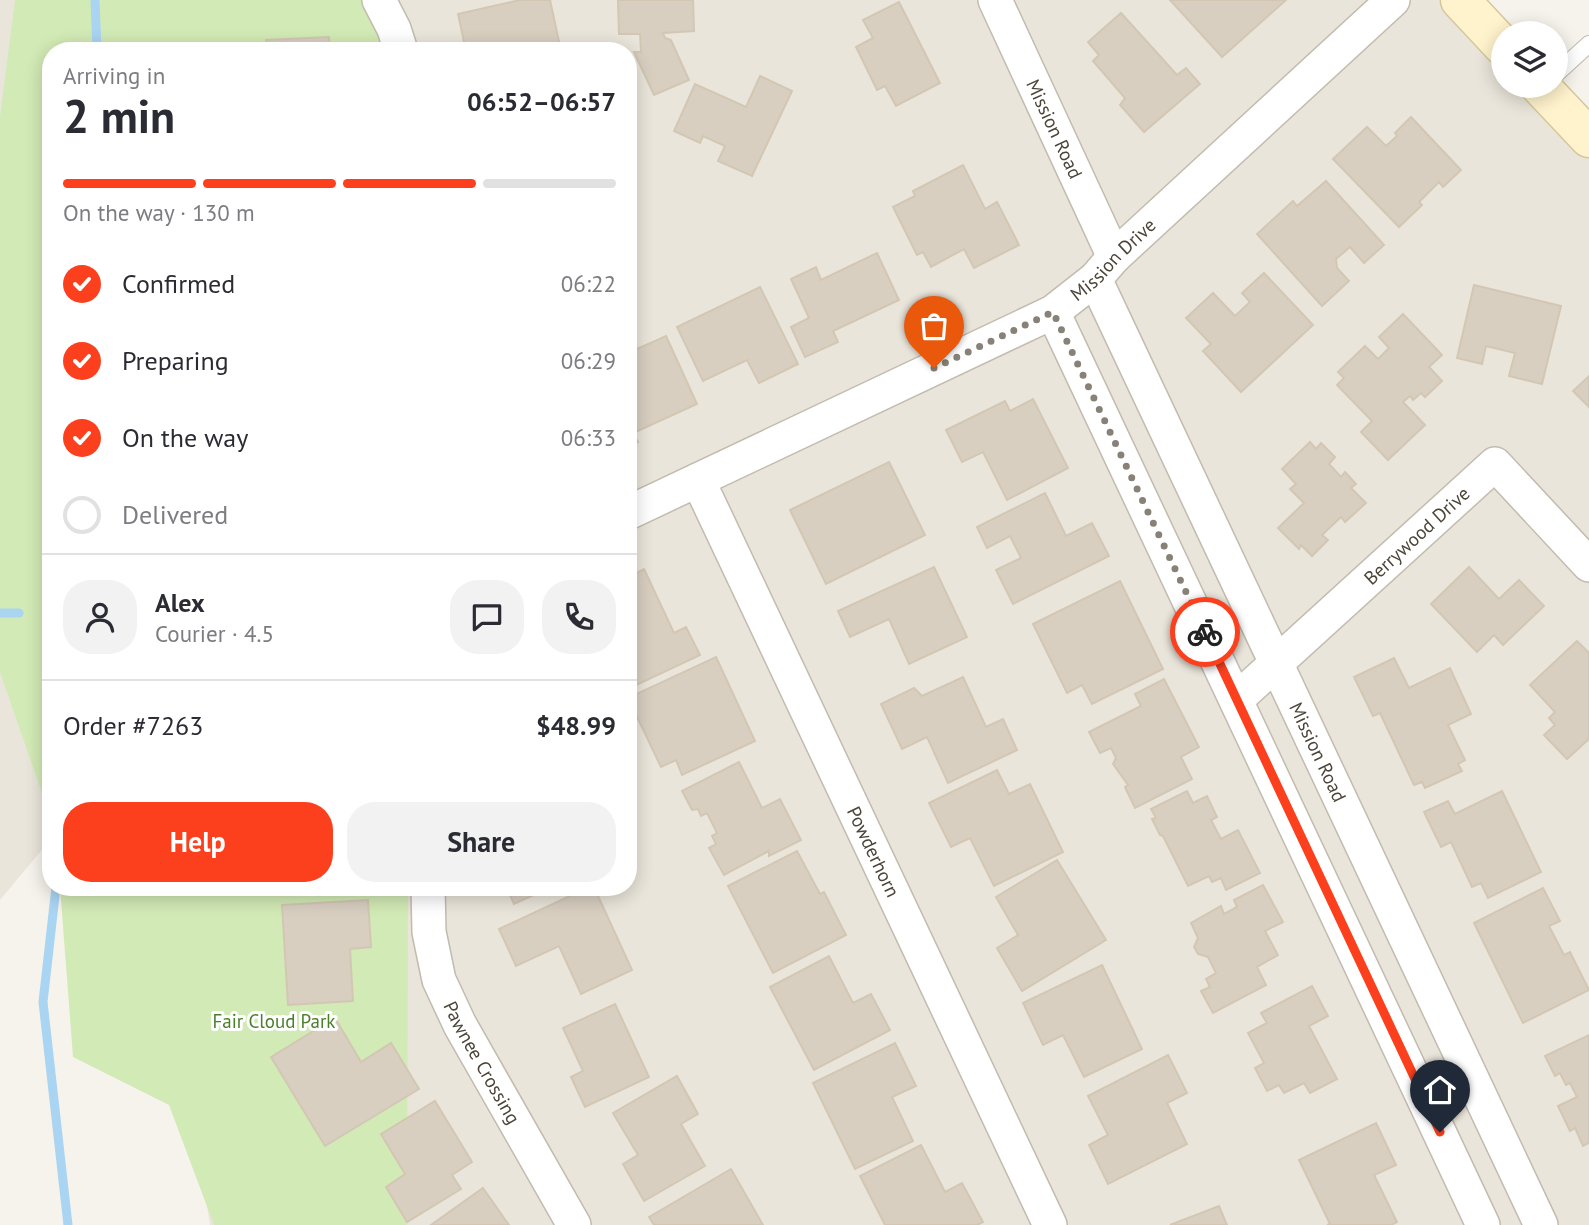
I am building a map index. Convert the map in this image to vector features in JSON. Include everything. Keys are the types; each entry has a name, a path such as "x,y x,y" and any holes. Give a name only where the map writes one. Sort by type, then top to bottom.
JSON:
{"street":[{"path":"379,0 398,42"},
{"name":"Mission Road","path":"995,0 1105,268 1276,664 1541,1225"},
{"name":"Mission Drive","path":"637,509 1053,312 1105,268 1393,0"},
{"path":"1460,0 1491,33"},
{"path":"1557,98 1589,138"},
{"path":"1053,312 1483,1225"},
{"name":"Berrywood Drive","path":"1237,699 1494,464 1589,565"},
{"name":"Powderhorn","path":"698,480 1050,1225"},
{"name":"Pawnee Crossing","path":"428,896 429,932 439,980 460,1025 574,1225"},
{"path":"1419,1086 1465,1064"}],"lane":[{"path":"1568,63 1589,44"}],"shaded area":[{"path":"0,0 1462,0 1491,32 1491,98 1553,98 1589,136 1589,1225 210,1225 157,896 637,896 637,42 42,42 42,850 0,900"}],"green space":[{"path":"15,0 370,0 392,42 42,42 42,793 0,672 0,117"},
{"name":"Fair Cloud Park","path":"61,896 408,896 407,1225 214,1225 169,1105 73,1057"}],"building":[{"path":"520,0 550,0 559,42 464,42 458,14"},
{"path":"618,0 693,0 694,31 663,33 665,38 671,40 689,80 654,95 637,58 637,52 641,52 640,34 619,34"},
{"path":"1170,0 1286,0 1222,57"},
{"path":"899,2 940,83 896,106 885,86 877,90 856,47 873,38 863,20"},
{"path":"1121,13 1177,75 1186,68 1200,84 1144,132 1120,105 1125,98 1093,61 1099,55 1088,42"},
{"path":"329,37 329,42 266,42"},
{"path":"760,76 792,91 752,176 718,161 725,146 703,136 700,143 674,131 695,84 746,107"},
{"path":"1411,117 1461,170 1443,187 1439,182 1419,202 1422,205 1399,227 1333,159 1367,127 1386,146"},
{"path":"963,165 985,209 997,202 1019,245 974,268 964,249 931,267 923,252 917,255 893,207 915,196 913,191"},
{"path":"1326,181 1384,245 1364,263 1350,247 1336,259 1337,268 1349,281 1322,306 1257,234 1293,201 1297,206"},
{"path":"877,253 899,300 833,331 838,342 805,357 791,327 809,318 791,279 816,267 821,280"},
{"path":"1264,273 1313,325 1241,392 1203,351 1211,344 1186,318 1213,293 1235,316 1250,302 1242,293"},
{"path":"1474,285 1561,306 1542,384 1509,376 1515,353 1486,346 1482,364 1457,358"},
{"path":"760,287 798,364 759,383 747,360 703,381 677,327"},
{"path":"1403,314 1442,355 1429,367 1442,381 1425,397 1421,393 1413,400 1410,396 1403,402 1425,425 1388,460 1361,432 1372,421 1337,385 1344,378 1338,372 1365,346 1378,359 1389,348 1379,337"},
{"path":"666,336 697,404 637,431 637,349"},
{"path":"1589,376 1589,407 1573,391"},
{"path":"1033,399 1068,468 1007,500 983,452 962,462 946,430 1005,401 1010,411"},
{"path":"1310,442 1316,449 1321,443 1335,457 1329,464 1341,477 1345,472 1356,484 1351,488 1366,503 1345,522 1341,517 1322,535 1328,540 1312,556 1301,545 1299,549 1278,528 1304,503 1290,489 1296,484 1282,469"},
{"path":"889,462 925,535 826,584 790,510"},
{"path":"1045,493 1066,536 1092,523 1109,556 1013,604 996,570 1021,558 1010,536 987,548 977,527"},
{"path":"934,567 967,637 909,664 889,619 850,637 838,611"},
{"path":"1469,567 1499,599 1519,580 1544,606 1503,645 1494,635 1477,652 1431,604"},
{"path":"644,569 674,633 686,627 700,655 637,685 637,572"},
{"path":"1120,581 1163,669 1092,704 1082,685 1067,693 1033,624"},
{"path":"1577,641 1589,653 1589,739 1567,759 1544,735 1555,725 1549,718 1555,712 1530,685"},
{"path":"716,657 755,741 682,775 676,760 661,767 637,717 637,694"},
{"path":"1394,658 1409,688 1450,668 1471,714 1448,725 1465,760 1458,764 1462,771 1425,788 1422,782 1414,785 1380,713 1373,716 1354,677"},
{"path":"963,677 986,727 1003,719 1017,750 948,783 927,737 902,749 881,704 914,688 922,696"},
{"path":"1164,679 1199,747 1181,757 1192,779 1135,808 1125,787 1128,785 1113,764 1116,758 1111,748 1100,753 1089,732 1141,706 1135,694"},
{"path":"739,762 762,808 780,799 801,840 769,856 769,851 724,875 709,848 716,844 712,836 717,833 707,813 701,816 698,809 692,810 682,791"},
{"path":"997,770 1009,794 1030,784 1063,852 994,886 970,838 951,847 929,803"},
{"path":"1187,791 1193,803 1207,796 1217,817 1211,820 1221,839 1238,830 1260,873 1226,890 1221,878 1212,882 1209,876 1188,886 1152,819 1156,818 1151,809"},
{"path":"1502,791 1541,872 1488,898 1481,883 1472,887 1451,842 1441,847 1424,812 1448,801 1455,814"},
{"path":"797,851 820,894 824,892 846,935 773,973 728,886"},
{"path":"1057,860 1106,940 1022,991 997,948 1018,935 996,897"},
{"path":"1263,885 1283,922 1265,931 1278,955 1257,967 1266,985 1213,1013 1201,991 1210,987 1206,979 1216,973 1208,957 1198,954 1194,947 1198,938 1191,923 1221,906 1224,914 1237,907 1234,900"},
{"path":"1543,888 1560,921 1549,926 1564,955 1570,952 1589,990 1523,1023 1474,923"},
{"path":"510,896 531,896 514,904"},
{"path":"570,896 598,896 632,970 581,994 559,946 516,966 499,929"},
{"path":"368,900 371,947 350,949 353,1001 288,1005 282,905"},
{"path":"829,956 853,1003 871,994 890,1030 814,1070 770,987"},
{"path":"1102,965 1142,1049 1084,1077 1063,1035 1043,1045 1023,1003"},
{"path":"1312,986 1328,1016 1309,1026 1337,1079 1310,1093 1304,1083 1284,1093 1279,1085 1267,1091 1255,1068 1264,1063 1248,1033 1267,1023 1261,1013"},
{"path":"615,1004 649,1077 585,1107 571,1077 583,1071 563,1028"},
{"path":"335,1018 361,1062 391,1043 419,1089 325,1146 271,1057"},
{"path":"1589,1035 1589,1143 1583,1146 1575,1128 1570,1131 1558,1106 1577,1097 1570,1083 1566,1085 1560,1073 1555,1076 1545,1056"},
{"path":"895,1043 916,1086 892,1097 913,1141 855,1169 813,1083"},
{"path":"1168,1055 1187,1093 1167,1103 1187,1144 1108,1184 1089,1145 1108,1135 1088,1096"},
{"path":"677,1076 698,1114 681,1124 705,1166 644,1201 623,1164 638,1155 613,1113"},
{"path":"435,1101 472,1162 452,1175 461,1189 407,1222 386,1187 405,1174 381,1134"},
{"path":"1376,1123 1396,1165 1374,1175 1397,1222 1391,1225 1327,1225 1330,1224 1299,1160"},
{"path":"921,1145 945,1192 962,1183 983,1222 977,1225 885,1225 860,1176"},
{"path":"731,1169 763,1225 654,1225 649,1217"},
{"path":"483,1188 509,1225 431,1225"},
{"path":"1219,1206 1227,1225 1170,1225"}],"waterway":[{"path":"95,0 97,42"},
{"path":"0,613 19,613"},
{"path":"55,896 43,1002 68,1225"}],"way so far":[{"path":"934,368 1053,312 1205,632"}],"route":[{"path":"1205,632 1440,1132"}]}
